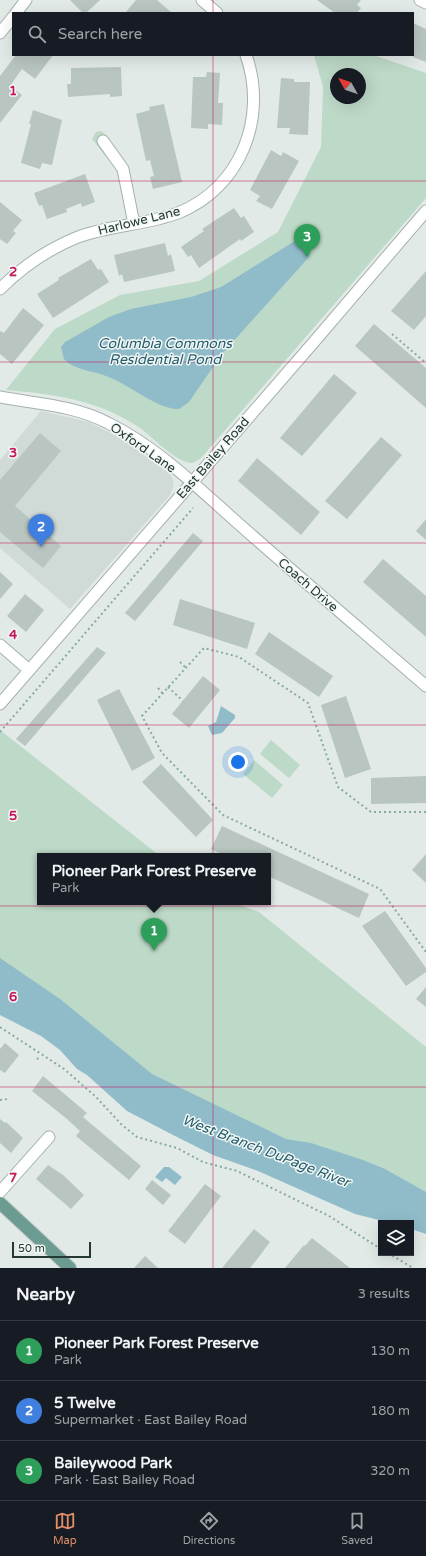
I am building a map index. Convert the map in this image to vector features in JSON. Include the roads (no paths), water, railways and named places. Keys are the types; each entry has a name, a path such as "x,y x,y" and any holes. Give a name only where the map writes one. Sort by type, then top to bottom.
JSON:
{"main road":[{"path":"0,1203 70,1268"}],"street":[{"path":"17,12 26,0"},
{"path":"202,0 216,12"},
{"path":"420,0 426,3"},
{"path":"0,33 12,18"},
{"name":"Harlowe Lane","path":"0,289 9,280 34,261 60,245 96,232 164,217 188,208 212,192 232,169 244,148 253,117 255,90 246,56"},
{"path":"103,141 123,169 134,224"},
{"name":"East Bailey Road","path":"0,704 191,482 314,343 426,211"},
{"path":"0,273 9,280"},
{"name":"Oxford Lane","path":"0,397 53,404 75,410 108,423 151,450 191,482"},
{"name":"Coach Drive","path":"191,482 426,686"},
{"path":"0,645 29,670"},
{"path":"0,1192 48,1137"}],"water":[{"name":"Columbia Commons Residential Pond","path":"298,239 304,239 311,247 309,257 222,354 189,402 179,409 161,405 122,383 98,373 77,368 64,359 61,347 65,342 109,317 131,309 191,297 221,287"},
{"path":"221,706 235,715 235,718 222,733 212,735 208,726 216,722"},
{"name":"West Branch DuPage River","path":"0,958 60,999 152,1074 286,1139 311,1143 363,1160 385,1169 426,1192 426,1234 414,1230 414,1220 379,1220 355,1214 258,1171 213,1155 173,1135 127,1111 87,1075 77,1069 60,1050 41,1036 0,1015"},
{"path":"164,1167 169,1167 182,1177 175,1185 166,1178 162,1182 155,1177"}],"place":[{"name":"Baileywood Park","path":"307,257"},
{"name":"5 Twelve","path":"41,547"},
{"name":"Pioneer Park Forest Preserve","path":"154,951"}]}
